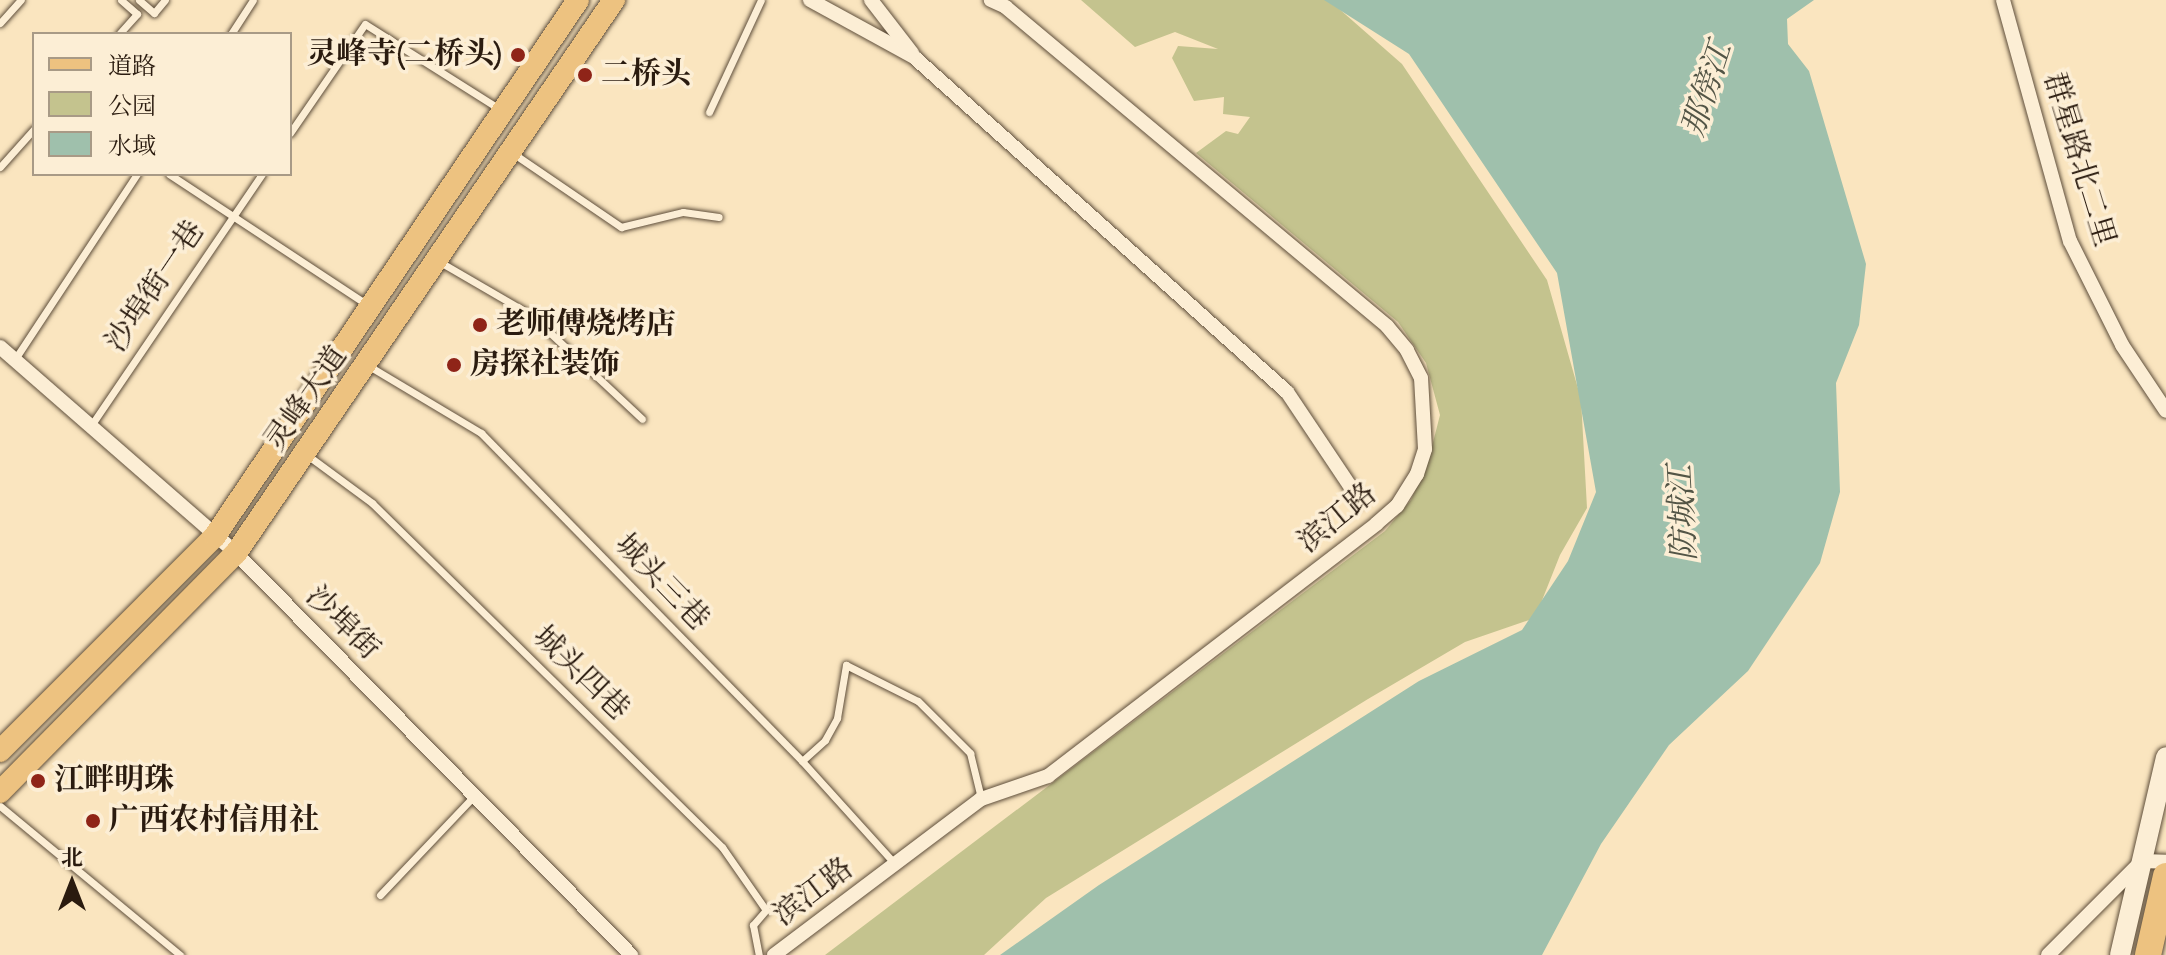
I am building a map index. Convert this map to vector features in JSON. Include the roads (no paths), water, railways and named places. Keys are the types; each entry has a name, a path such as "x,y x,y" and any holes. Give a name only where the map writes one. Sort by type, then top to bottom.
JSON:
{"highway":[{"path":"2148,955 2166,876"}],"main road":[{"name":"灵峰大道","path":"0,751 215,536 578,0"},
{"name":"灵峰大道","path":"0,792 236,553 368,365 614,0"}],"street":[{"path":"810,0 914,57"},
{"path":"871,0 914,57 1287,392 1360,501"},
{"name":"滨江路","path":"774,955 981,799 1048,776 1397,506 1417,474 1425,449 1421,378 1407,350 1387,326 1006,7 991,0"},
{"name":"群星路北二里","path":"2003,0 2070,241 2122,345 2166,411"},
{"name":"沙埠街","path":"0,347 89,428 236,553 631,955"},
{"path":"2120,955 2166,757"},
{"path":"2048,955 2142,861 2166,862"}],"lane":[{"path":"0,23 21,0"},
{"path":"121,0 137,14 121,32"},
{"path":"139,0 154,13 165,0"},
{"path":"232,32 253,0"},
{"path":"709,112 761,0"},
{"path":"292,130 365,24 504,112"},
{"path":"0,167 32,131"},
{"path":"512,153 621,227 683,212 719,217"},
{"path":"14,360 136,176"},
{"path":"172,176 371,307"},
{"name":"沙埠街一巷","path":"89,428 261,176"},
{"path":"438,261 531,315 642,419"},
{"name":"城头三巷","path":"368,365 481,433 802,761 895,864"},
{"name":"城头四巷","path":"305,454 372,503 722,847 766,910 753,925 759,955"},
{"path":"802,761 825,740 837,718 846,665 918,701 970,753 981,799"},
{"path":"380,895 474,796"},
{"path":"0,806 180,955"}],"water":[{"path":"1324,0 1814,0 1787,19 1788,44 1809,71 1866,264 1859,325 1836,383 1840,492 1820,563 1748,671 1669,745 1601,844 1542,955 1000,955 1099,885 1419,681 1522,630 1568,561 1596,492 1557,273 1409,54"}],"place":[{"name":"灵峰寺(二桥头)","path":"518,55"},
{"name":"二桥头","path":"585,75"},
{"name":"老师傅烧烤店","path":"480,325"},
{"name":"房探社装饰","path":"454,365"},
{"name":"江畔明珠","path":"38,781"},
{"name":"广西农村信用社","path":"93,821"}],"water label":[{"name":"那傍江","path":"1709,90"},
{"name":"防城江","path":"1685,513"}]}
